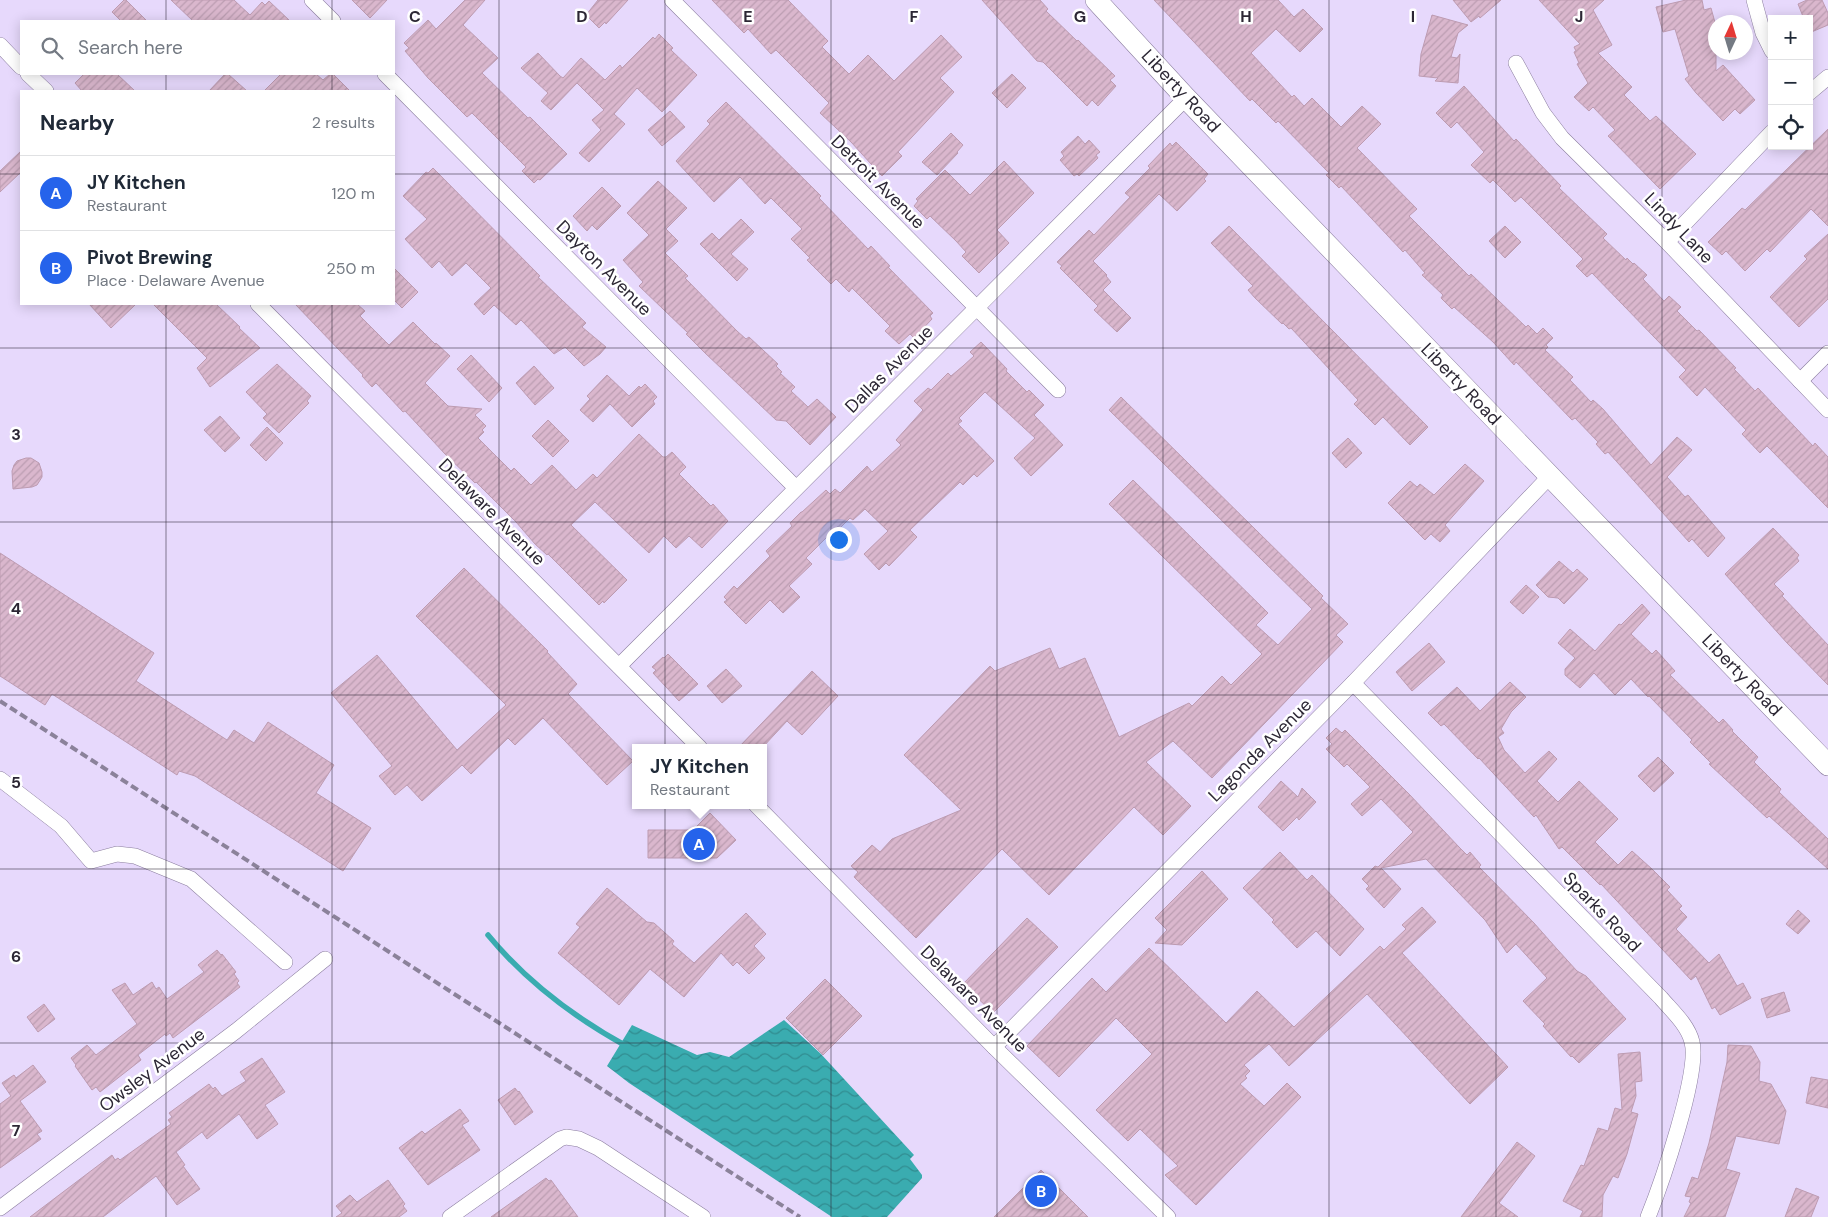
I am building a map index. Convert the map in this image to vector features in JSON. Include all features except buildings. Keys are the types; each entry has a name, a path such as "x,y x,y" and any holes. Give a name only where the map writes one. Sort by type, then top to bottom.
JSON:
{"main road":[{"name":"Liberty Road","path":"1096,0 1186,98 1828,765"}],"street":[{"path":"312,0 332,20"},
{"name":"Detroit Avenue","path":"672,0 1058,390"},
{"path":"1754,0 1763,34 1768,43"},
{"path":"0,45 20,66"},
{"name":"Lindy Lane","path":"1516,63 1543,114 1562,138 1667,242 1828,410"},
{"path":"29,75 45,90"},
{"name":"Dayton Avenue","path":"386,75 796,488"},
{"path":"1813,90 1828,77"},
{"name":"Dallas Avenue","path":"619,666 1186,98"},
{"path":"1667,242 1768,136"},
{"name":"Delaware Avenue","path":"259,305 696,744"},
{"path":"1800,381 1828,353"},
{"name":"Lagonda Avenue","path":"994,1047 1353,683 1550,476"},
{"name":"Sparks Road","path":"1353,683 1661,998 1686,1030 1692,1042 1690,1076 1661,1182 1648,1217"},
{"path":"0,779 60,826 91,861 117,854 135,856 191,879 285,962"},
{"name":"Delaware Avenue","path":"760,809 994,1047 1168,1217"},
{"name":"Owsley Avenue","path":"0,1208 236,1031 325,959"},
{"path":"450,1217 560,1139 566,1137 579,1139 598,1148 703,1217"}],"water":[{"path":"784,1020 821,1054 914,1155 910,1159 922,1175 922,1178 887,1217 832,1217 629,1083 607,1066 632,1025 697,1055 710,1052 729,1057"}],"waterway":[{"path":"488,935 518,968 552,997 589,1024 628,1047"}],"railway":[{"path":"0,701 800,1217"}],"place":[{"name":"JY Kitchen","path":"699,844"},
{"name":"Pivot Brewing","path":"1041,1191"}]}
